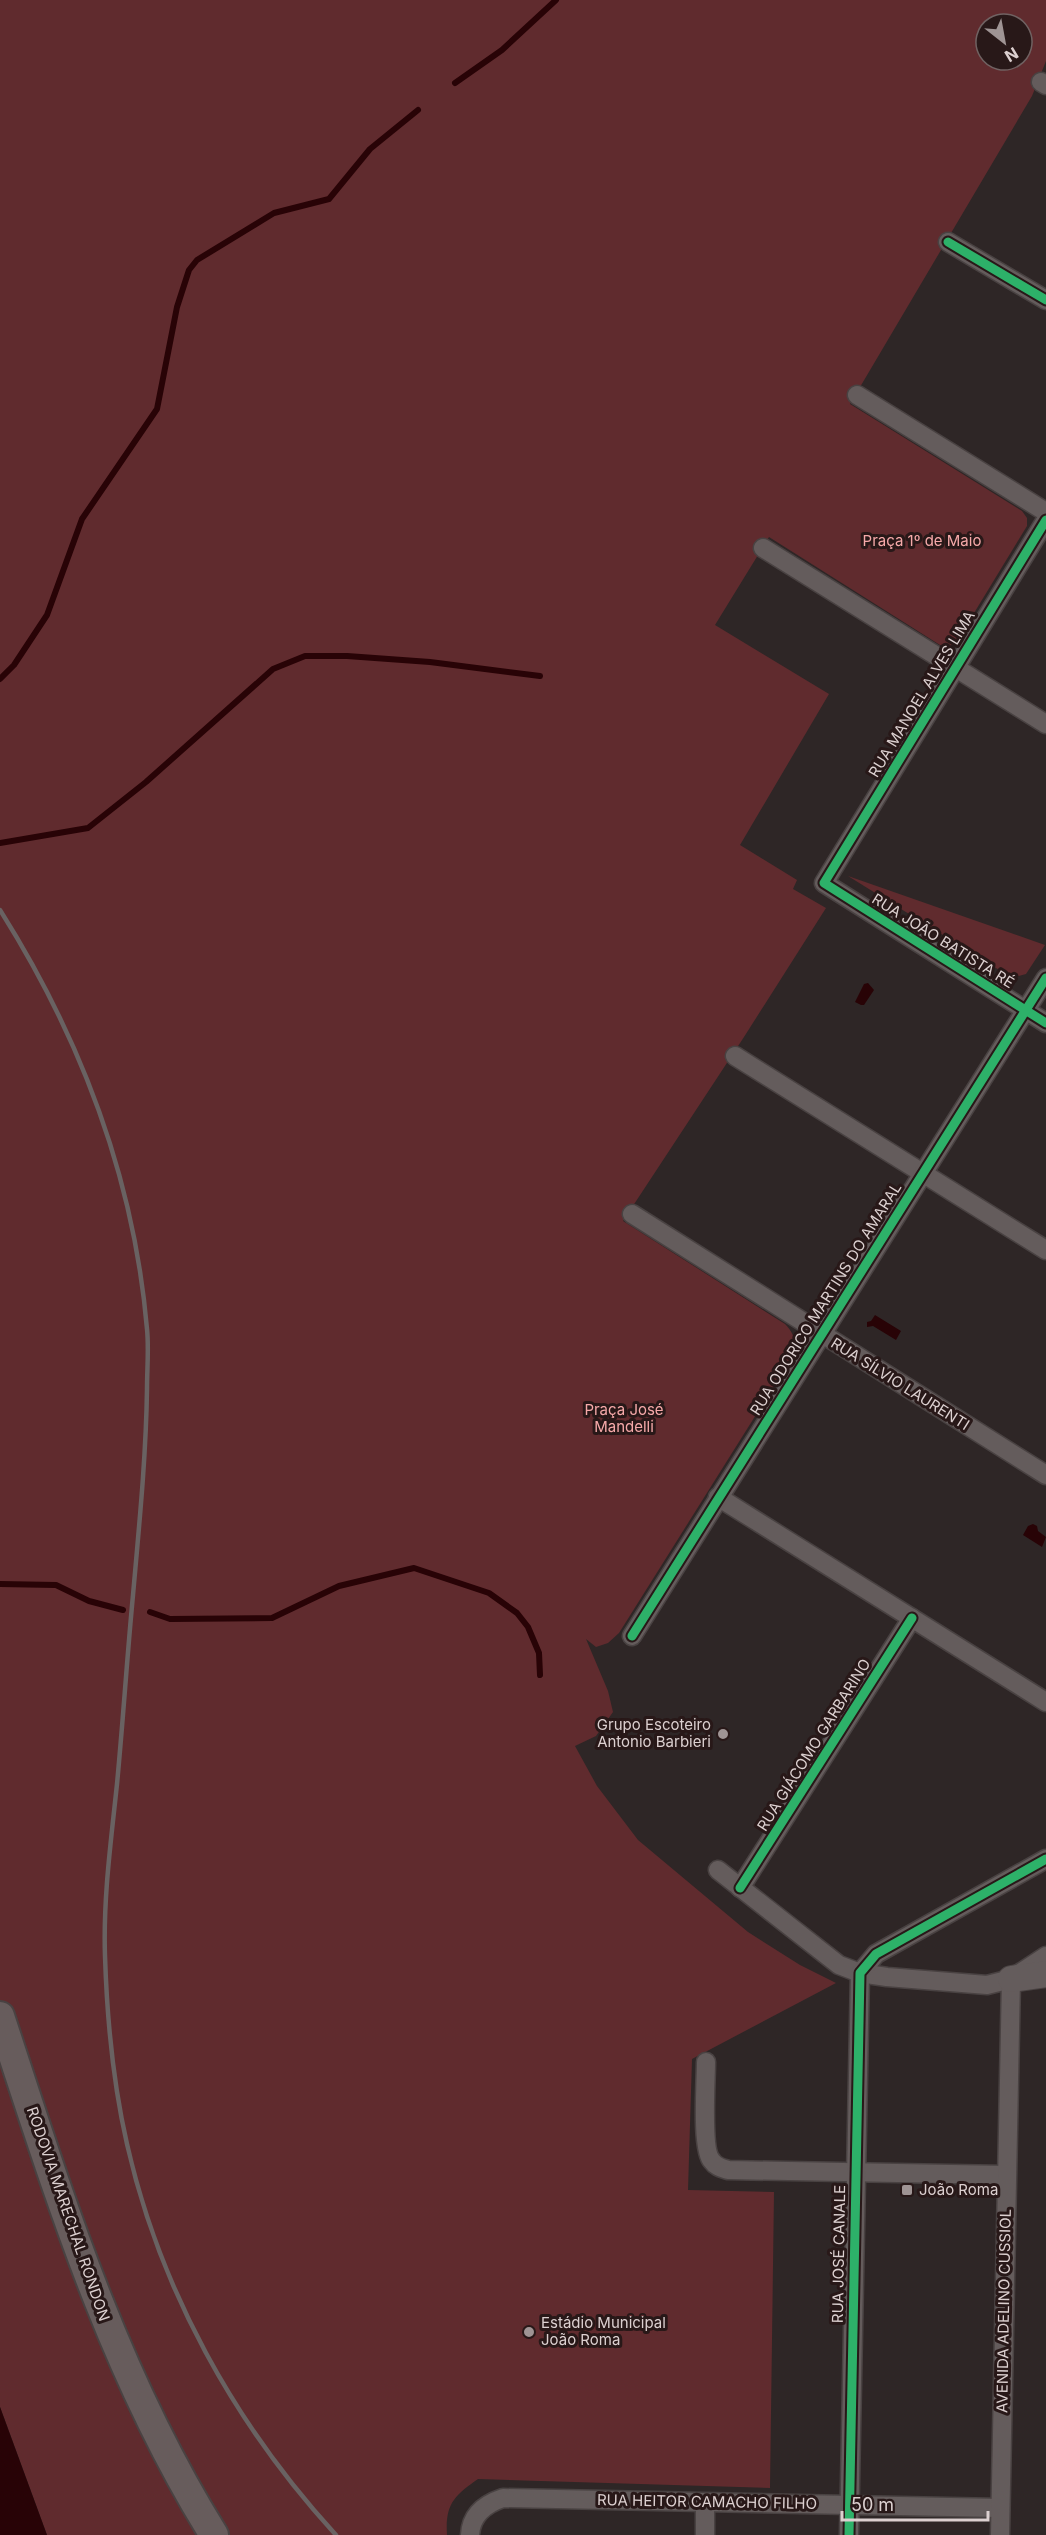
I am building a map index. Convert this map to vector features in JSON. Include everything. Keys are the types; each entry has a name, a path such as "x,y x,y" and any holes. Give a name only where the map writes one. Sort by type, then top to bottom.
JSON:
{"main road":[{"name":"RODOVIA MARECHAL RONDON","path":"0,2016 74,2241 101,2311 145,2410 214,2535"}],"street":[{"path":"948,242 1046,300"},
{"path":"857,395 1046,512"},
{"name":"RUA MANOEL ALVES LIMA","path":"824,883 1046,520"},
{"path":"763,548 1046,724"},
{"name":"RUA JOÃO BATISTA RÉ","path":"824,883 1046,1023"},
{"name":"RUA ODORICO MARTINS DO AMARAL","path":"632,1636 1046,978"},
{"path":"735,1056 1046,1250"},
{"name":"RUA SÍLVIO LAURENTI","path":"632,1214 1046,1475"},
{"path":"718,1497 1046,1702"},
{"name":"RUA GIÁCOMO GARBARINO","path":"740,1888 912,1618"},
{"path":"860,1973 876,1954 1046,1858"},
{"path":"718,1870 839,1965 860,1973 987,1985 1046,1974"},
{"path":"1011,1979 1046,1956"},
{"name":"RUA JOSÉ CANALE","path":"849,2535 860,1973"},
{"name":"AVENIDA ADELINO CUSSIOL","path":"1000,2535 1011,1979"},
{"path":"706,2062 706,2147 711,2161 719,2168 1006,2175"},
{"name":"RUA HEITOR CAMACHO FILHO","path":"470,2535 470,2528 477,2514 488,2503 503,2498 1000,2508"},
{"path":"705,2503 705,2535"}],"green space":[{"path":"0,0 1046,0 1046,61 1032,96 850,404 1022,511 1027,518 1027,526 957,641 950,646 940,645 769,537 715,625 829,694 740,845 797,880 793,889 826,908 623,1221 785,1324 794,1341 791,1359 619,1633 608,1643 596,1647 586,1639 608,1691 613,1712 596,1736 575,1746 597,1786 638,1840 748,1932 800,1965 836,1983 692,2059 688,2190 774,2192 770,2488 478,2479 453,2502 448,2516 447,2535 47,2535 0,2407"},
{"path":"848,876 1045,945 1026,974 1012,978"}],"shaded area":[{"path":"868,983 874,990 864,1005 861,1005 855,1002 864,984"},
{"path":"875,1315 901,1331 896,1340 873,1326 867,1327 867,1322 871,1321"},
{"path":"1033,1524 1046,1537 1042,1547 1023,1535 1028,1526"},
{"path":"0,2407 47,2535 0,2535"}],"waterway":[{"path":"455,83 502,50 556,0"},
{"path":"0,679 14,665 47,615 82,519 157,409 177,307 189,270 197,260 274,213 329,199 370,149 418,110"},
{"path":"0,843 88,828 146,782 273,669 305,656 347,656 430,662 540,676"},
{"path":"150,1612 170,1619 272,1618 339,1586 414,1568 489,1593 517,1613 528,1627 539,1653 540,1675"},
{"path":"0,1584 56,1585 89,1601 123,1610"}],"railway":[{"path":"0,910 55,1008 99,1110 130,1218 147,1329 142,1492 105,1913 107,2003 114,2074 122,2121 141,2198 159,2251 206,2353 265,2448 299,2493 336,2535"}],"cycle path":[{"path":"948,242 1046,300"},
{"path":"1046,520 824,883 1046,1023"},
{"path":"632,1636 1046,978"},
{"path":"740,1888 912,1618"},
{"path":"849,2535 860,1973 876,1954 1046,1859"}],"place":[{"name":"Grupo Escoteiro Antonio Barbieri","path":"723,1734"},
{"name":"João Roma","path":"907,2190"},
{"name":"Estádio Municipal João Roma","path":"529,2332"}],"park label":[{"name":"Praça 1º de Maio","path":"922,541"},
{"name":"Praça José Mandelli","path":"624,1418"}]}
